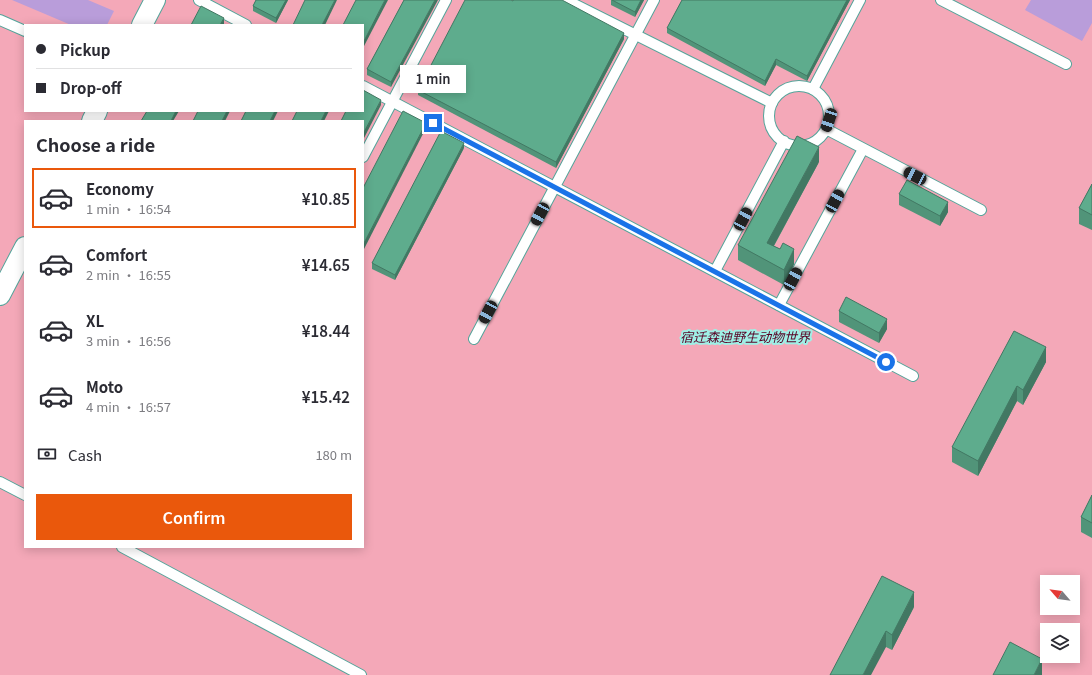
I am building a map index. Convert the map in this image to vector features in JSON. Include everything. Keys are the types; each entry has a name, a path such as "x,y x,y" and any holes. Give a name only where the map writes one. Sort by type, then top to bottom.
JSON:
{"street":[{"path":"143,24 155,0"},
{"path":"0,295 24,250"}],"lane":[{"path":"199,0 244,24"},
{"path":"364,155 446,0"},
{"path":"566,0 772,103"},
{"path":"474,339 654,0"},
{"path":"813,89 860,0"},
{"path":"941,0 1066,64"},
{"path":"0,20 24,31"},
{"path":"804,86 813,89 820,94 826,102 829,111 829,120 826,129 820,137 811,143 801,146 784,141 775,133 770,123 772,103 778,95 790,88 804,86"},
{"path":"364,87 913,376"},
{"path":"826,129 981,210"},
{"path":"715,271 784,141"},
{"path":"779,305 863,149"},
{"path":"0,482 24,494"},
{"path":"124,548 361,675"}],"green space":[{"name":"宿迁森迪野生动物世界","path":"0,0 1092,0 1092,675 0,675"}],"shaded area":[{"path":"12,0 88,0 114,11 108,24 69,24"},
{"path":"1031,0 1092,0 1092,23 1082,41 1025,10"}],"building":[{"path":"256,0 286,0 276,18 253,6"},
{"path":"305,0 335,0 323,24 293,24"},
{"path":"356,0 385,0 364,41 364,24 344,24"},
{"path":"404,0 435,0 391,82 367,69"},
{"path":"465,0 562,0 624,33 556,162 418,90"},
{"path":"612,0 641,0 635,12"},
{"path":"682,0 847,0 807,76 776,59 765,81 667,28"},
{"path":"201,6 224,18 221,24 192,24"},
{"path":"364,91 381,100 364,132 364,120 342,120 346,112 364,112"},
{"path":"403,111 426,123 364,243 364,186"},
{"path":"146,112 176,112 172,120 142,120"},
{"path":"198,112 226,112 222,120 194,120"},
{"path":"246,112 274,112 270,120 242,120"},
{"path":"296,112 326,112 322,120 292,120"},
{"path":"441,131 464,143 395,275 372,263"},
{"path":"797,136 819,147 767,243 780,249 783,243 794,249 784,270 738,245"},
{"path":"907,180 948,202 940,216 899,194"},
{"path":"1092,184 1092,215 1079,208"},
{"path":"846,297 887,319 879,333 839,311"},
{"path":"1014,331 1046,347 1023,390 1017,386 978,461 952,447"},
{"path":"1092,495 1092,523 1081,517"},
{"path":"882,576 914,592 892,635 886,631 863,675 830,675"},
{"path":"1010,642 1040,658 1040,663 1034,675 993,675"}],"route":[{"path":"433,123 886,362"}]}
